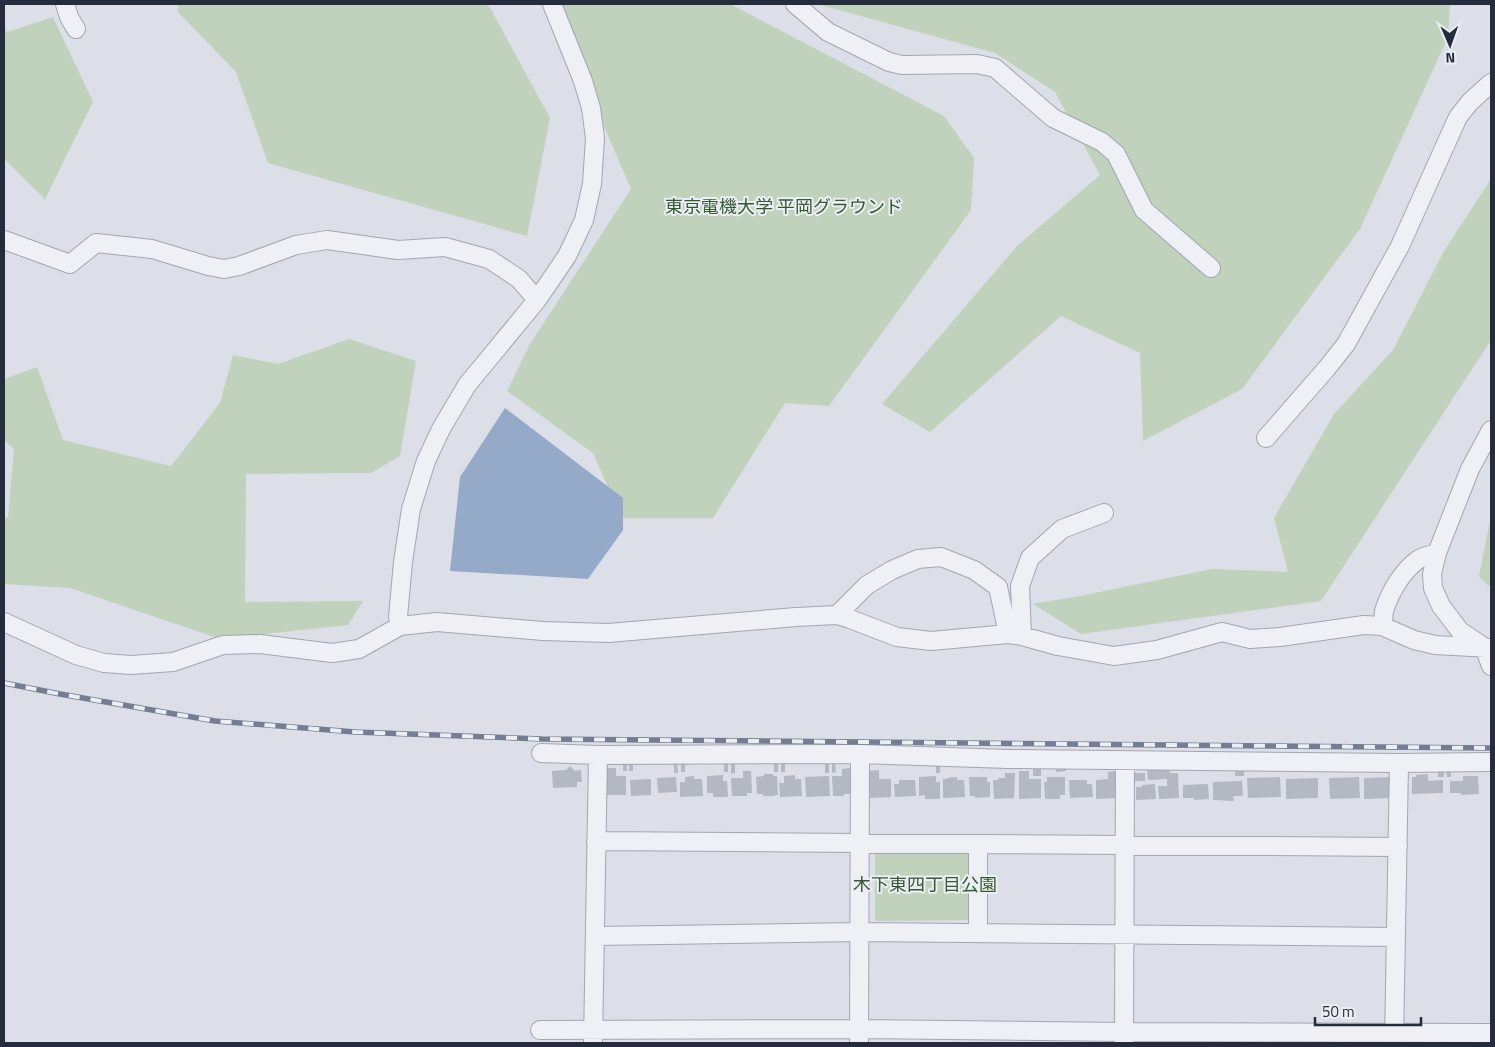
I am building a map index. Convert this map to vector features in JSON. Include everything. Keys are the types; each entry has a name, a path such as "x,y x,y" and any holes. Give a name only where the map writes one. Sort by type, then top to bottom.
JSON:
{"street":[{"path":"65,4 69,17 76,29"},
{"path":"400,626 398,617 403,562 411,509 426,461 441,428 467,385 537,300 567,256 584,220 592,184 595,138 591,108 583,80 552,4"},
{"path":"795,4 828,32 889,62 902,65 977,64 995,68 1053,118 1102,142 1116,154 1144,210 1211,268"},
{"path":"1266,438 1346,344 1400,246 1458,117 1470,102 1491,83"},
{"path":"4,240 70,264 96,243 152,249 224,269 239,266 296,245 327,240 398,250 445,247 489,259 519,279 537,300"},
{"path":"1491,430 1470,469 1438,553 1432,574 1433,588 1441,606 1460,631 1488,648 1491,666"},
{"path":"1015,635 1020,586 1030,558 1062,529 1104,513"},
{"path":"1382,626 1384,613 1403,575 1420,558 1438,553"},
{"path":"836,615 867,585 892,570 918,559 941,557 974,570 998,588 1015,635"},
{"path":"4,622 76,655 104,663 131,665 173,662 223,645 260,644 332,653 359,648 400,626 437,622 543,631 608,633 836,615 897,636 930,641 1015,635 1058,646 1114,656 1157,650 1222,632 1250,638 1260,638 1364,625 1382,626 1414,640 1434,645 1488,648"},
{"path":"541,753 598,755 860,754 1008,759 1399,763 1491,762"},
{"path":"859,1036 860,754"},
{"path":"593,1036 598,755"},
{"path":"1124,1038 1125,760"},
{"path":"1395,1038 1399,763"},
{"path":"596,841 1398,847"},
{"path":"978,844 978,933"},
{"path":"595,936 859,932 1396,937"},
{"path":"540,1030 593,1036 1124,1038 1395,1038 1491,1033"}],"green space":[{"path":"178,4 488,4 550,118 527,236 268,163 236,72 178,12"},
{"name":"東京電機大学 平岡グラウンド","path":"551,4 730,4 944,116 974,158 971,210 829,406 785,403 713,518 622,518 593,453 507,391 530,344 631,189"},
{"path":"817,4 1450,4 1448,37 1360,229 1242,389 1143,441 1140,353 1061,316 930,432 882,404 1017,246 1100,175 1055,92 995,53"},
{"path":"53,17 93,102 45,199 4,159 4,28 7,32"},
{"path":"1491,179 1491,340 1321,601 1081,634 1033,604 1212,569 1288,572 1274,518 1334,414 1393,350 1444,251"},
{"path":"349,339 416,361 400,456 371,473 246,474 245,602 363,601 348,625 220,639 70,588 4,584 4,518 8,517 14,449 4,440 4,379 37,367 63,440 171,466 220,403 233,355 278,364"},
{"path":"1491,516 1491,588 1479,576"},
{"name":"木下東四丁目公園","path":"875,848 976,849 974,920 875,921"}],"water":[{"path":"505,408 623,498 623,530 588,579 450,571 460,477"}],"building":[{"path":"629,761 633,761 633,771 629,771"},
{"path":"623,762 627,762 627,771 623,771"},
{"path":"774,762 778,763 778,772 774,772"},
{"path":"781,762 785,762 785,772 781,772"},
{"path":"674,763 677,763 678,773 674,773"},
{"path":"681,763 685,763 685,772 681,772"},
{"path":"724,763 728,763 728,772 724,772"},
{"path":"825,763 829,764 829,773 825,773"},
{"path":"832,763 835,763 836,772 832,773"},
{"path":"731,764 735,764 735,773 731,774"},
{"path":"936,764 940,764 940,773 936,773"},
{"path":"1033,765 1041,765 1041,776 1033,776"},
{"path":"1066,765 1066,771 1056,772 1056,766"},
{"path":"570,766 575,771 581,770 582,782 577,782 577,787 553,788 552,771 566,770"},
{"path":"1155,767 1170,767 1170,773 1178,773 1179,798 1159,799 1158,786 1167,786 1167,779 1148,780 1147,770 1155,770"},
{"path":"1235,767 1244,767 1244,776 1235,776"},
{"path":"606,768 616,768 616,776 626,776 626,795 607,795"},
{"path":"850,768 850,794 833,796 832,776 842,776 842,769"},
{"path":"1444,768 1444,777 1438,777 1438,769"},
{"path":"1446,768 1451,768 1451,777 1447,777"},
{"path":"879,770 879,779 891,779 891,797 870,798 869,771"},
{"path":"743,771 751,771 752,793 747,793 747,796 732,796 731,778 743,778"},
{"path":"1019,771 1029,771 1029,779 1041,779 1041,798 1019,799"},
{"path":"1116,771 1117,798 1096,799 1096,780 1108,779 1108,772"},
{"path":"1005,773 1015,773 1014,798 994,799 993,780 1005,778"},
{"path":"1135,773 1145,773 1145,781 1135,781"},
{"path":"764,774 777,776 778,795 763,796 763,794 757,794 756,777 764,776"},
{"path":"1428,774 1428,781 1443,780 1443,793 1412,794 1412,777"},
{"path":"723,775 723,781 727,781 728,797 713,797 713,793 707,793 707,776"},
{"path":"795,775 795,779 801,779 802,796 780,797 779,783 784,783 784,776"},
{"path":"694,776 694,779 702,779 703,796 680,797 680,782 685,782 685,777"},
{"path":"829,776 830,796 806,797 805,777"},
{"path":"936,776 936,782 940,782 940,799 925,799 925,795 919,796 919,777"},
{"path":"1463,776 1478,776 1479,794 1461,795 1461,793 1450,793 1450,781 1463,781"},
{"path":"676,777 677,792 658,793 657,778"},
{"path":"957,777 957,780 964,780 965,797 943,798 943,779"},
{"path":"969,777 987,777 987,782 990,782 990,797 975,798 975,796 970,796"},
{"path":"1047,777 1065,777 1065,795 1060,795 1060,799 1045,799 1044,782 1047,782"},
{"path":"1280,777 1281,797 1248,798 1247,778"},
{"path":"1359,777 1360,798 1330,799 1329,778"},
{"path":"1391,777 1392,798 1364,799 1364,778"},
{"path":"1318,778 1318,798 1286,799 1286,779"},
{"path":"651,779 651,795 631,796 630,780"},
{"path":"899,780 915,780 916,796 895,797 894,784 899,784"},
{"path":"1069,780 1087,780 1087,784 1092,784 1093,797 1070,798"},
{"path":"1242,781 1243,796 1233,796 1234,801 1213,800 1213,782"},
{"path":"1155,784 1156,799 1136,800 1136,787"},
{"path":"1208,784 1209,799 1194,800 1194,798 1183,798 1183,785"}],"railway":[{"path":"4,683 215,721 355,732 542,739 1491,748"}]}
